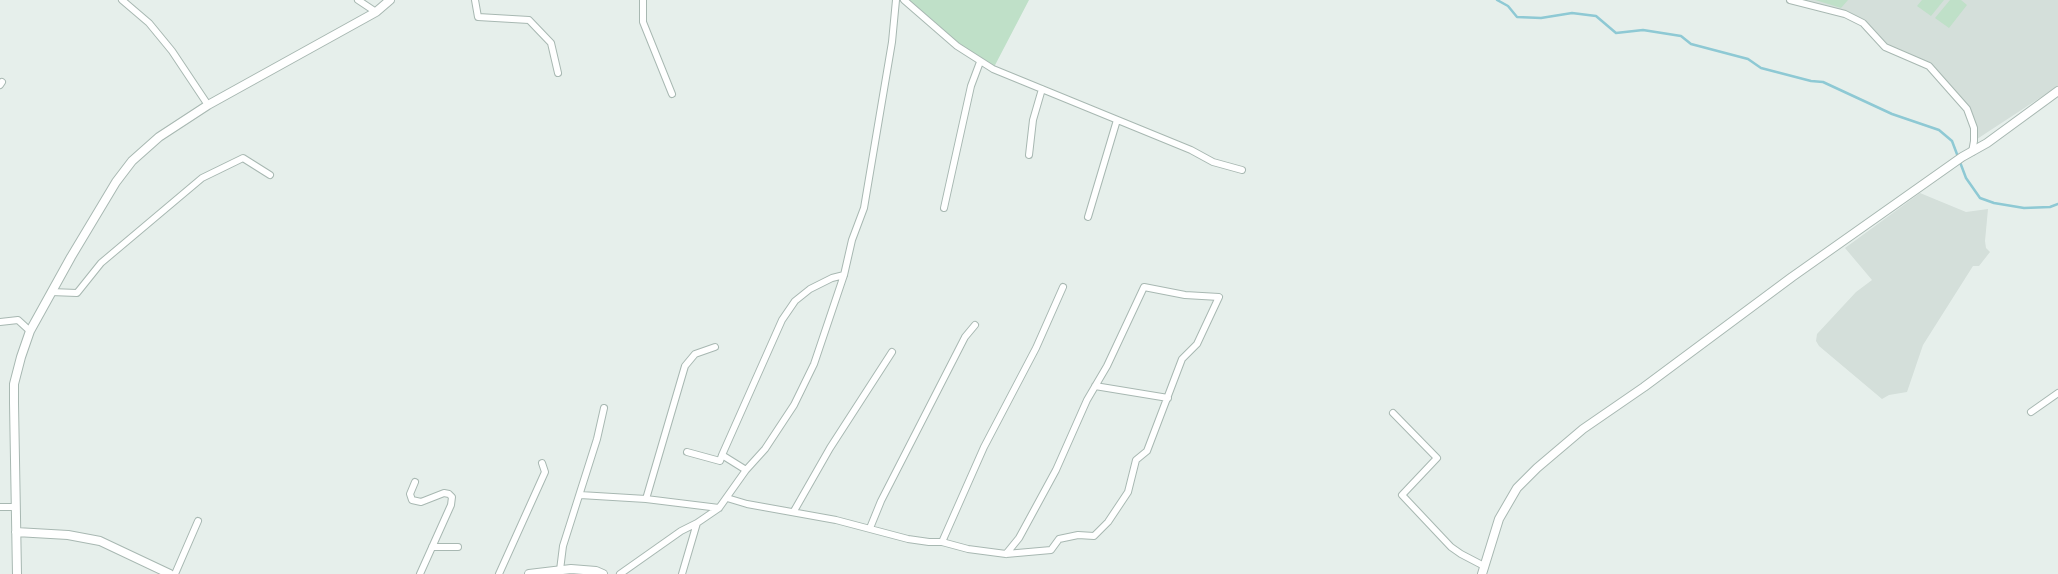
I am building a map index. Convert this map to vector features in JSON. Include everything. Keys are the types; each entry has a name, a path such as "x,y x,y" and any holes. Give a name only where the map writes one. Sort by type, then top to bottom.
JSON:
{"street":[{"path":"122,0 149,23 172,51 208,105"},
{"path":"358,0 376,12"},
{"path":"17,574 14,384 20,357 30,331 51,292 116,182 132,161 159,137 208,105 376,12 390,0"},
{"path":"475,0 478,17 529,20 551,43 558,73"},
{"path":"643,0 643,22 672,94"},
{"path":"620,574 681,531 697,523 719,508 746,470 765,449 794,405 814,364 844,275 852,240 864,208 892,42 896,0"},
{"path":"904,0 957,46 980,62 1191,150 1213,162 1242,170"},
{"path":"1790,0 1845,14 1863,23 1885,47 1929,66 1967,109 1974,128 1972,152"},
{"path":"944,208 967,101 980,62"},
{"path":"1029,155 1033,120 1042,89"},
{"path":"1393,413 1437,458 1402,495 1451,547 1483,570 1499,519 1517,488 1543,463 1583,429 1792,277 1953,164 1987,143 2058,91"},
{"path":"1088,217 1117,120"},
{"path":"51,292 77,293 101,263 202,178 243,158 270,175"},
{"path":"687,452 720,461 782,320 795,301 810,289 832,278 844,275"},
{"path":"942,542 984,447 1036,348 1063,287"},
{"path":"727,498 747,504 794,511 908,538 929,542 942,542 968,549 1006,554 1051,550 1059,539 1078,535 1094,536 1108,522 1128,492 1136,460 1147,451 1182,359 1197,344 1219,297 1185,295 1144,287 1107,366 1086,400 1056,470 1019,538 1006,554"},
{"path":"0,322 18,320 30,331"},
{"path":"870,528 881,501 965,337 975,325"},
{"path":"646,499 685,366 695,354 715,347"},
{"path":"794,511 830,448 892,352"},
{"path":"1095,386 1168,398"},
{"path":"2031,412 2058,393"},
{"path":"560,570 563,546 597,439 604,408"},
{"path":"722,455 746,470"},
{"path":"499,574 545,472 542,463"},
{"path":"415,482 410,494 412,500 421,502 444,493 449,494 452,497 451,505 420,574"},
{"path":"580,495 646,499 719,508"},
{"path":"0,507 15,507"},
{"path":"175,574 198,521"},
{"path":"682,574 697,523"},
{"path":"16,532 68,535 100,541 170,574"},
{"path":"432,546 458,547"},
{"path":"529,574 571,569 596,571 603,574"}],"shaded area":[{"path":"1790,0 2058,0 2058,86 1974,141 1967,109 1929,66 1885,47 1863,23 1845,14"},
{"path":"1920,193 1966,212 1988,209 1985,241 1986,248 1990,252 1979,266 1973,266 1923,345 1907,392 1889,395 1882,399 1819,346 1816,341 1817,334 1856,292 1872,280 1845,248"}],"green space":[{"path":"904,0 1029,0 993,69 981,62"},
{"path":"1815,0 1848,0 1841,8"},
{"path":"1922,0 1944,0 1931,16 1917,6"},
{"path":"1950,0 1961,0 1967,5 1949,28 1935,18"}],"waterway":[{"path":"1497,0 1508,6 1517,17 1541,18 1572,13 1596,16 1616,33 1643,30 1681,36 1691,44 1748,59 1761,68 1811,81 1823,82 1892,114 1939,130 1952,141 1966,178 1980,198 1994,203 2024,208 2050,207 2058,204"}]}
